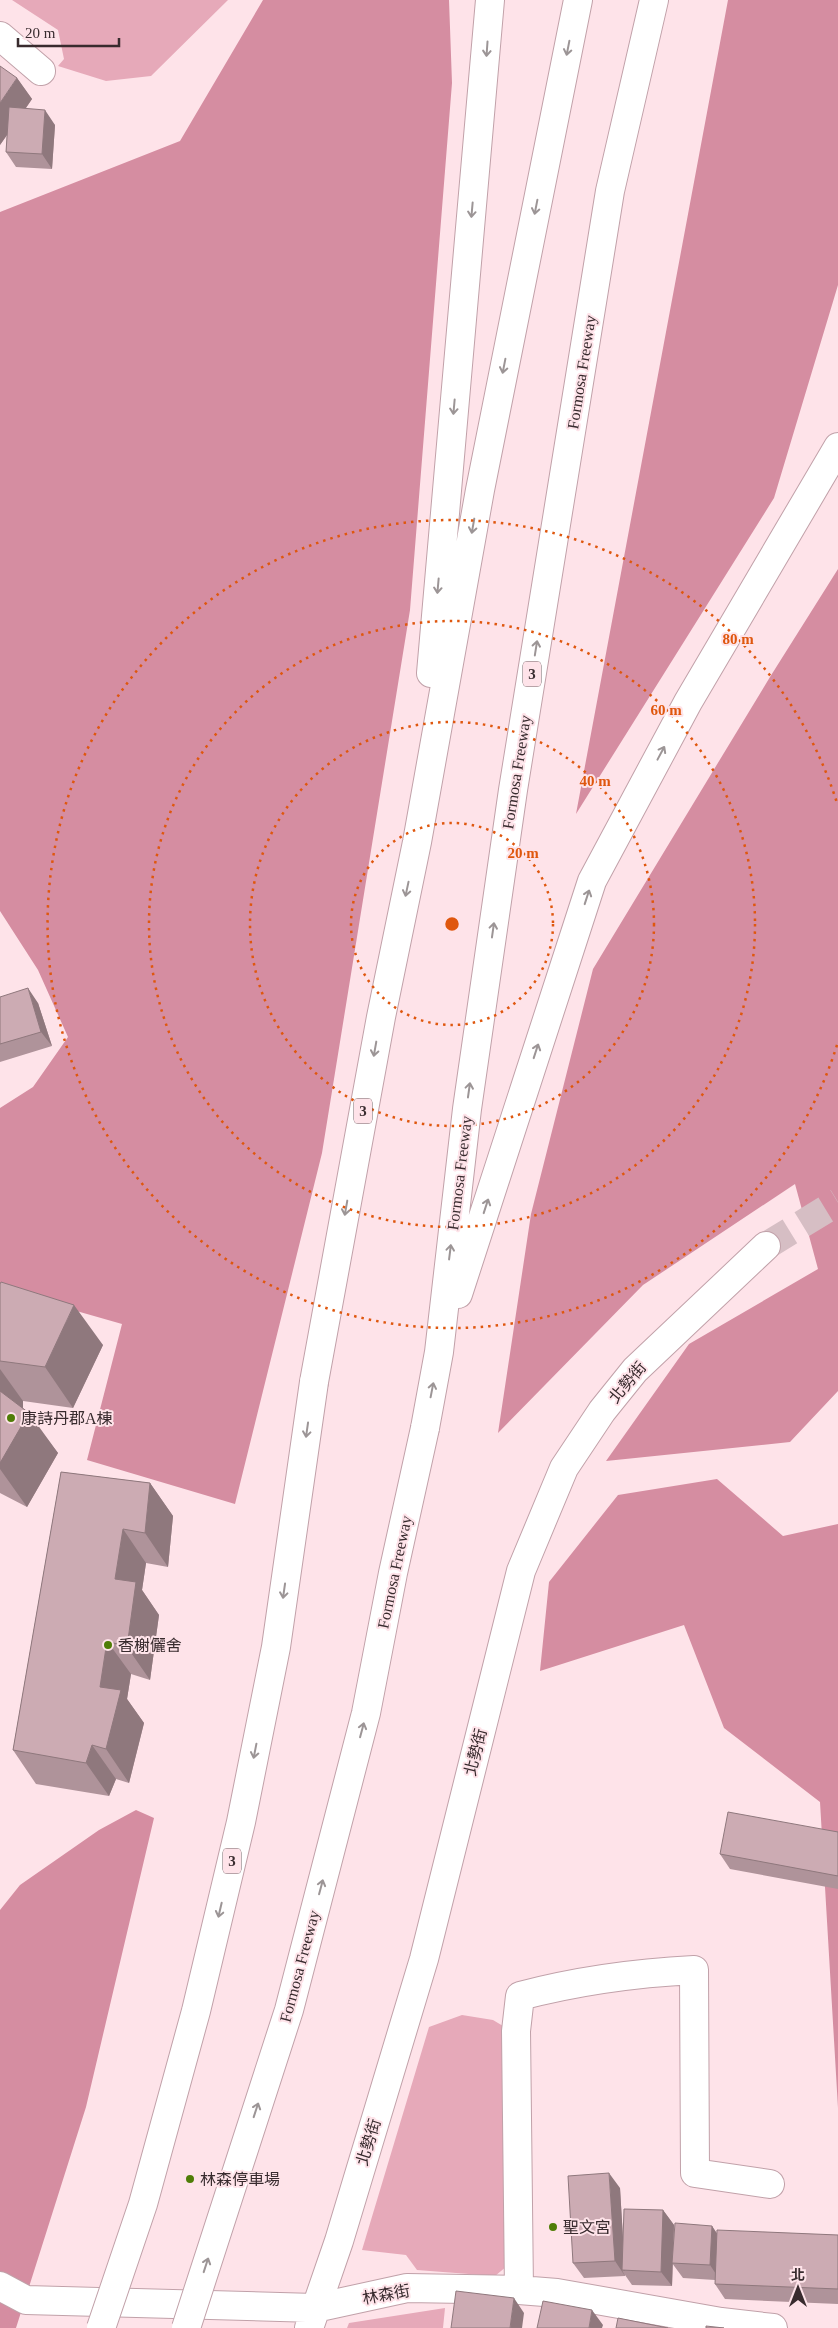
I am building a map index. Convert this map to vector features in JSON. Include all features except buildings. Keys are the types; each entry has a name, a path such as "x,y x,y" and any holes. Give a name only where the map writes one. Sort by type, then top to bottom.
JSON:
{"main road":[{"path":"418,842 447,480 490,0"},
{"name":"3","path":"101,2328 143,2204 196,2011 241,1822 276,1647 314,1382 381,1017 418,842 480,490 578,0"},
{"name":"Formosa Freeway","path":"186,2328 288,2010 366,1713 393,1573 425,1428 439,1352 467,1108 513,790 610,191 654,0"},
{"path":"4,40 41,71"},
{"path":"439,1352 592,881 688,702 838,447"},
{"name":"北勢街","path":"312,2318 339,2241 424,1959 521,1571 541,1519 564,1468 602,1411 634,1370 766,1246"},
{"path":"540,2319 531,2292 516,2031 520,1996 552,1987 644,1972 694,1970 695,2174 770,2184"},
{"name":"林森街","path":"0,2286 26,2300 312,2318 407,2288 531,2292 721,2322 773,2328"}],"shaded area":[{"path":"12,0 228,0 151,76 106,81 58,66 64,59 58,30"},
{"path":"263,0 449,0 452,83 410,610 322,1153 235,1504 87,1460 122,1324 31,1298 0,1294 0,1108 33,1087 68,1037 38,970 0,911 0,212 180,141"},
{"path":"728,0 838,0 838,285 774,498 576,814"},
{"path":"838,569 838,1391 790,1442 606,1461 689,1344 818,1269 795,1184 643,1285 498,1433 531,1214 593,969 770,677"},
{"path":"717,1479 783,1536 838,1524 838,2108 820,1802 724,1728 684,1625 540,1671 549,1582 618,1495"},
{"path":"136,1810 154,1818 86,2107 16,2328 0,2328 0,1910 20,1885 99,1830"},
{"path":"462,2015 493,2020 503,2026 507,2266 495,2276 417,2270 406,2255 362,2250 429,2027"},
{"path":"445,2308 443,2328 347,2328 349,2323"}],"tunnel":[{"path":"766,1246 838,1202"}],"place":[{"name":"康詩丹郡A棟","path":"11,1418"},
{"name":"香榭儷舍","path":"108,1645"},
{"name":"林森停車場","path":"190,2179"},
{"name":"聖文宮","path":"553,2227"}]}
